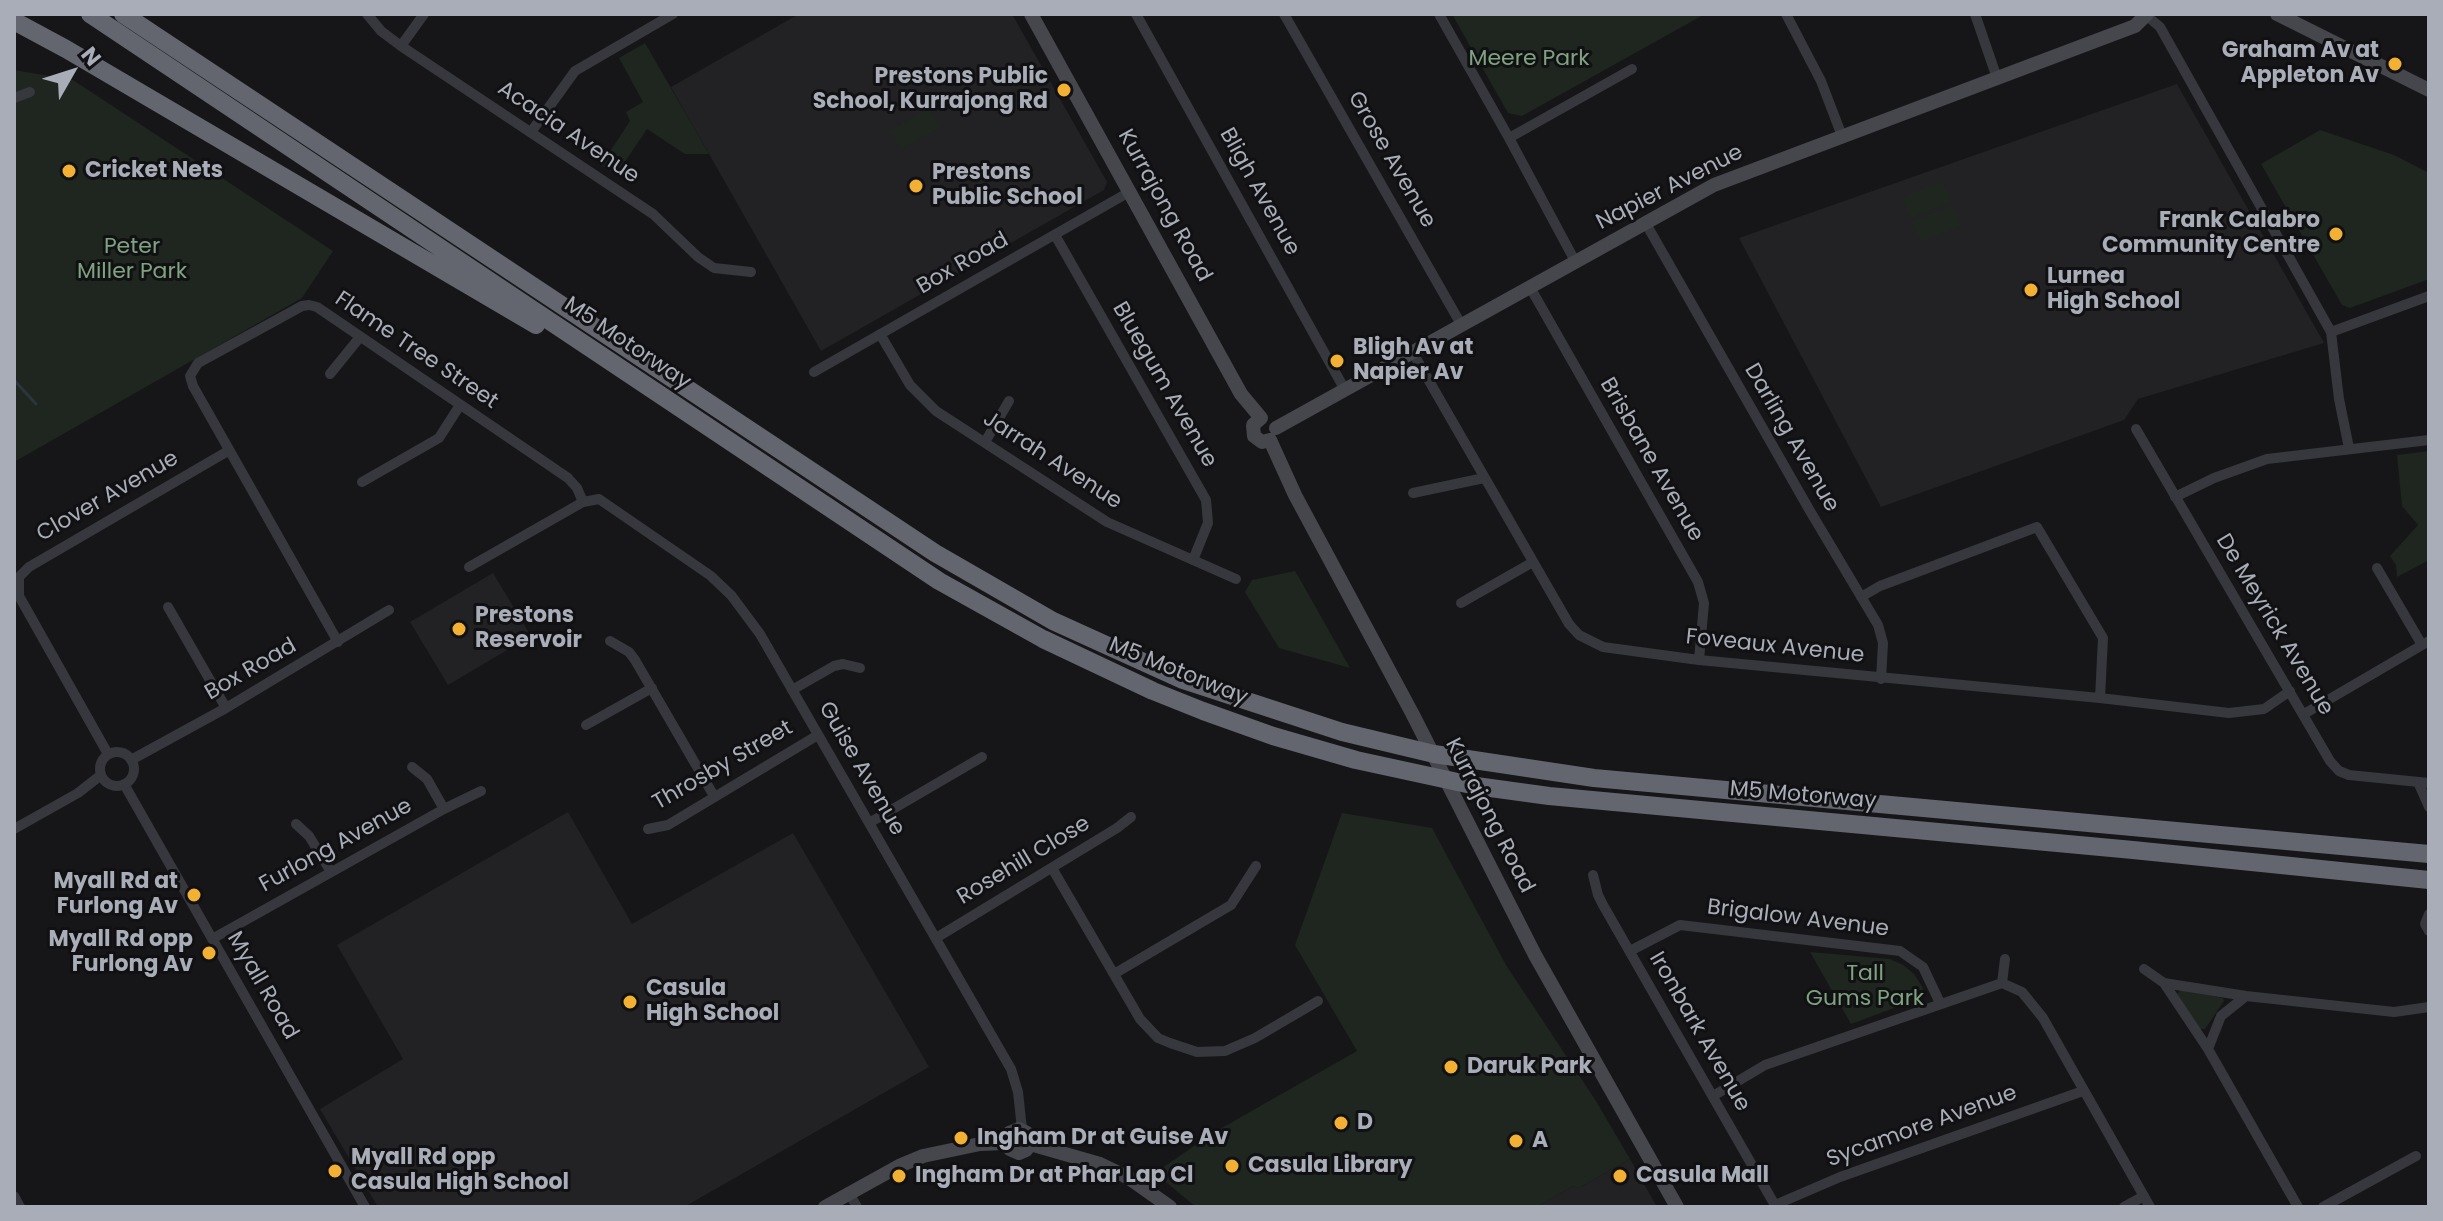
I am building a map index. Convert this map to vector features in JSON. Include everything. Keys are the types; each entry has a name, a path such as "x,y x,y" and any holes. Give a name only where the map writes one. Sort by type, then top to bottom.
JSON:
{"highway":[{"name":"M5 Motorway","path":"90,14 495,283 746,455 939,581 1043,639 1203,711 1273,736 1356,760 1476,786 1563,798 2429,880"},
{"name":"M5 Motorway","path":"123,14 923,545 1053,621 1196,685 1294,719 1365,738 1461,759 1579,776 2429,854"},
{"path":"14,21 489,296 746,455"},
{"path":"14,35 62,57 345,212"}],"street":[{"name":"Acacia Avenue","path":"367,14 381,31 401,46 653,214 714,268 751,272"},
{"path":"401,46 424,14"},
{"path":"531,132 575,71 673,14"},
{"name":"Kurrajong Road","path":"1031,14 1241,394 1261,418"},
{"name":"Bligh Avenue","path":"1136,14 1345,390"},
{"name":"Grose Avenue","path":"1284,14 1462,326"},
{"path":"1439,14 1575,261"},
{"path":"1786,14 1821,81 1842,136"},
{"path":"1975,14 1997,78"},
{"path":"2277,14 2429,90"},
{"path":"2147,15 2160,27 2331,332 2349,448"},
{"name":"Napier Avenue","path":"1273,434 1345,390 1722,181 2135,26 2147,15"},
{"path":"1509,138 1632,69"},
{"path":"14,98 30,92"},
{"name":"Box Road","path":"814,372 1131,191"},
{"name":"Darling Avenue","path":"1645,222 1882,634 1881,679"},
{"name":"Bluegum Avenue","path":"1055,235 1206,500 1207,527 1193,560"},
{"name":"Brisbane Avenue","path":"1531,289 1698,582 1704,603 1699,660"},
{"path":"2331,332 2429,296"},
{"name":"Flame Tree Street","path":"338,642 190,379 192,369 198,363 309,305 568,478 583,502"},
{"name":"Jarrah Avenue","path":"880,334 918,396 936,411 1102,519 1236,579"},
{"path":"330,374 360,337"},
{"name":"Foveaux Avenue","path":"1413,353 1569,624 1579,635 1603,647 1699,660 2229,713 2264,709 2290,691"},
{"path":"985,442 1009,401"},
{"path":"362,482 439,438 460,405"},
{"path":"1261,418 1271,420 1273,434 1262,442 1254,436 1253,425 1261,418"},
{"name":"De Meyrick Avenue","path":"2136,429 2330,761 2339,771 2349,775 2423,782 2429,807"},
{"name":"Kurrajong Road","path":"1273,434 1295,495 1412,713 1535,955 1677,1207"},
{"path":"2175,497 2214,478 2267,459 2429,440"},
{"name":"Clover Avenue","path":"108,754 19,596 17,574 228,451"},
{"path":"1413,493 1484,478"},
{"name":"Guise Avenue","path":"583,502 591,499 607,502 711,576 745,610 1011,1069 1018,1092 1022,1129"},
{"path":"469,567 583,502"},
{"path":"1861,597 1880,586 2037,527 2103,638 2100,698"},
{"path":"1461,603 1533,562"},
{"path":"2304,714 2426,643 2377,568"},
{"path":"168,607 226,708"},
{"name":"Box Road","path":"131,760 226,708 389,610"},
{"path":"610,641 629,652 714,796"},
{"path":"792,690 834,666 843,664 860,668"},
{"path":"586,725 652,688"},
{"name":"Throsby Street","path":"648,829 668,825 818,735"},
{"path":"122,753 131,760 134,771 124,784 113,786 101,775 100,764 108,754 122,753"},
{"path":"869,823 982,757"},
{"path":"412,767 427,779 444,809"},
{"path":"14,829 78,793 101,775"},
{"name":"Myall Road","path":"124,784 365,1207"},
{"name":"Furlong Avenue","path":"212,939 481,791"},
{"name":"Rosehill Close","path":"936,938 1131,817"},
{"path":"296,824 309,836 331,872"},
{"path":"1114,974 1231,905 1256,866"},
{"path":"1052,868 1140,1019 1158,1038 1197,1052 1225,1051 1318,1001"},
{"name":"Ironbark Avenue","path":"1593,875 1598,895 1776,1206"},
{"path":"2429,914 2425,924 2429,931"},
{"name":"Brigalow Avenue","path":"1630,951 1680,925 1900,951 1923,967 1940,1003"},
{"path":"2002,983 2005,959"},
{"path":"2144,969 2164,983 2208,1049 2298,1207"},
{"path":"1713,1096 1765,1065 2002,983 2022,992 2043,1018 2150,1207"},
{"path":"2164,983 2246,996 2394,1012 2411,1012 2429,1007"},
{"path":"2208,1049 2221,1016 2246,996"},
{"name":"Sycamore Avenue","path":"1776,1206 1840,1177 2083,1091"},
{"path":"1022,1129 1029,1136 1030,1144 1024,1152 1016,1153 1006,1143 1012,1131 1022,1129"},
{"path":"825,1207 923,1156 980,1144 1006,1143"},
{"path":"1030,1144 1100,1164 1129,1178 1170,1207"},
{"path":"2323,1207 2416,1156"},
{"path":"849,1193 857,1207"},
{"path":"14,1196 20,1207"},
{"path":"2124,1207 2144,1196"}],"shaded area":[{"name":"Prestons Public School","path":"799,14 1012,14 1107,182 1104,190 821,351 671,87"},
{"name":"Lurnea High School","path":"2177,84 2324,343 2138,399 2124,420 1881,507 1739,238"},
{"path":"493,573 531,636 448,685 410,622"},
{"name":"Casula High School","path":"568,812 632,924 793,833 929,1067 684,1207 378,1207 320,1109 403,1059 337,945"},
{"name":"Casula Mall","path":"1630,1159 1657,1207 1536,1207 1573,1186 1579,1188"}],"green space":[{"name":"Meere Park","path":"1452,14 1705,14 1522,116 1508,113"},
{"path":"645,43 709,154 685,154 647,129 616,175 601,165 630,121 626,112 643,102 619,58"},
{"name":"Peter Miller Park","path":"14,70 73,80 333,251 302,298 14,462"},
{"path":"929,108 940,128 901,149 890,130"},
{"path":"2320,130 2394,155 2429,173 2429,279 2350,308 2342,305 2261,164"},
{"path":"1943,181 1951,202 1910,218 1902,197"},
{"path":"1953,205 1961,226 1920,242 1912,221"},
{"path":"2429,451 2429,560 2397,577 2396,565 2390,556 2418,525 2402,506 2397,455"},
{"path":"1295,571 1350,668 1279,648 1245,592 1252,580"},
{"path":"1342,813 1432,828 1506,965 1596,1101 1630,1159 1579,1188 1573,1186 1536,1207 1196,1207 1155,1173 1213,1133 1357,1051 1295,945"},
{"name":"Tall Gums Park","path":"1810,952 1890,959 1914,974 1923,988 1921,998 1851,1024"},
{"path":"2181,989 2223,998 2205,1029 2199,1029 2180,1000 2177,994"}],"waterway":[{"path":"14,380 36,404"}],"place":[{"name":"Graham Av at Appleton Av","path":"2395,64"},
{"name":"Prestons Public School, Kurrajong Rd","path":"1064,90"},
{"name":"Cricket Nets","path":"69,171"},
{"name":"Prestons Public School","path":"916,186"},
{"name":"Frank Calabro Community Centre","path":"2336,234"},
{"name":"Lurnea High School","path":"2031,290"},
{"name":"Bligh Av at Napier Av","path":"1337,361"},
{"name":"Prestons Reservoir","path":"459,629"},
{"name":"Myall Rd at Furlong Av","path":"194,895"},
{"name":"Myall Rd opp Furlong Av","path":"209,953"},
{"name":"Casula High School","path":"630,1002"},
{"name":"Daruk Park","path":"1451,1067"},
{"name":"D","path":"1341,1123"},
{"name":"Ingham Dr at Guise Av","path":"961,1138"},
{"name":"A","path":"1516,1141"},
{"name":"Casula Library","path":"1232,1166"},
{"name":"Myall Rd opp Casula High School","path":"335,1171"},
{"name":"Ingham Dr at Phar Lap Cl","path":"899,1176"},
{"name":"Casula Mall","path":"1620,1176"}]}
